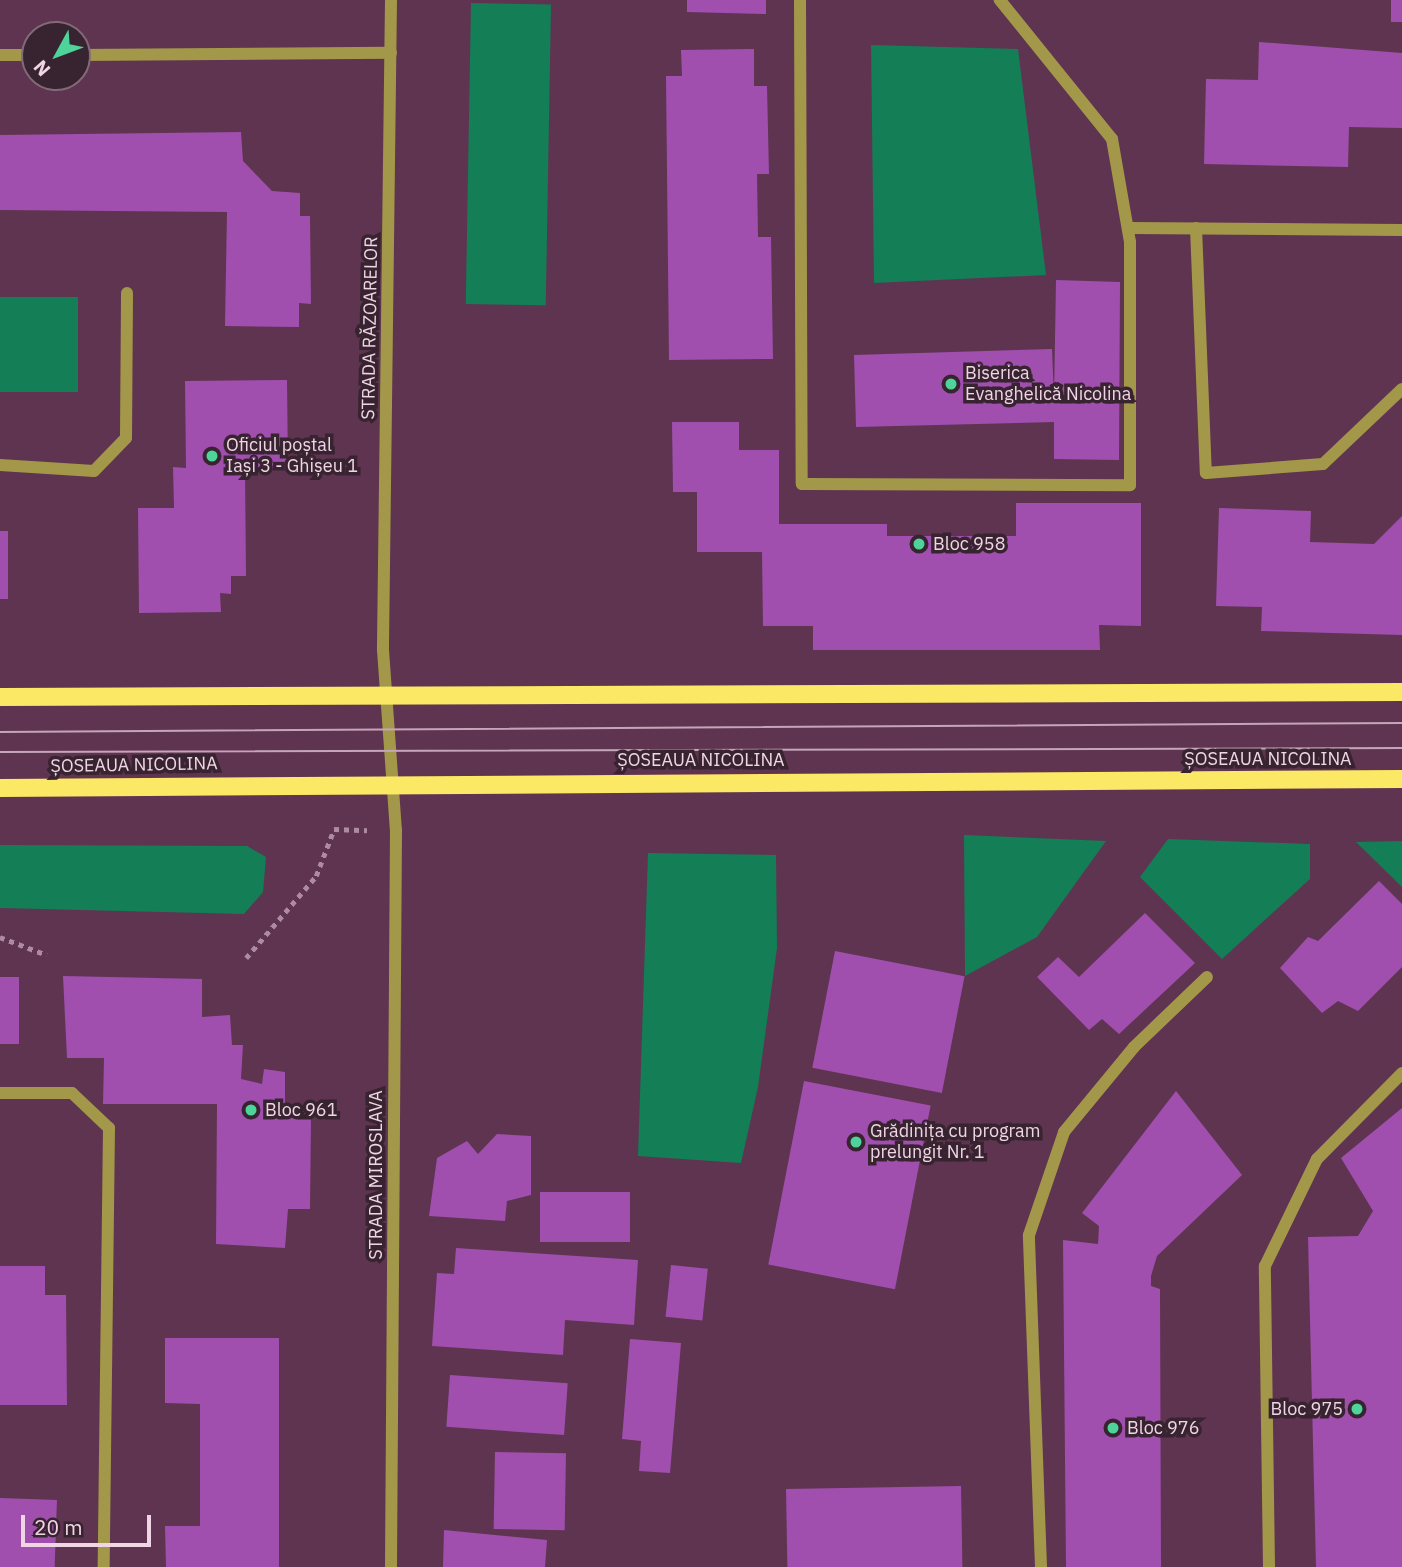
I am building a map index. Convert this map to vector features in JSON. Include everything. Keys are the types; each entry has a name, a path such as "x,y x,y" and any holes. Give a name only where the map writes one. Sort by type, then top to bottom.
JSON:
{"main road":[{"path":"0,697 1402,692"},
{"name":"ȘOSEAUA NICOLINA","path":"0,788 393,783 1402,779"}],"street":[{"name":"STRADA RĂZOARELOR","path":"391,0 385,697 393,783"},
{"path":"800,0 802,484 1130,485 1129,228 1112,139 1000,0"},
{"path":"91,55 391,53"},
{"path":"0,55 21,55"},
{"path":"1129,228 1402,230"},
{"path":"1196,228 1206,473 1323,464 1402,389"},
{"path":"0,465 94,471 126,438 127,293"},
{"name":"STRADA MIROSLAVA","path":"391,1567 396,830 393,783"},
{"path":"1041,1567 1029,1235 1064,1132 1134,1047 1207,977"},
{"path":"1269,1567 1265,1266 1317,1159 1402,1073"},
{"path":"0,1093 72,1093 109,1128 104,1567"}],"path":[{"path":"246,958 316,876 334,829 396,830"},
{"path":"0,937 47,955"}],"green space":[{"path":"471,3 551,4 546,305 466,304"},
{"path":"871,45 1018,49 1046,275 874,283"},
{"path":"0,297 78,297 78,392 0,392"},
{"path":"964,835 1106,841 1037,937 965,976"},
{"path":"1168,839 1310,844 1310,879 1222,959 1140,877"},
{"path":"1402,841 1402,887 1356,842"},
{"path":"0,845 247,846 266,857 263,892 244,914 0,908"},
{"path":"648,853 776,855 777,948 758,1087 741,1163 638,1156"}],"building":[{"path":"687,0 766,0 766,14 687,12"},
{"path":"1391,0 1402,0 1402,22 1391,22"},
{"path":"1259,42 1402,53 1402,128 1349,127 1348,167 1204,164 1206,79 1258,80"},
{"path":"754,49 754,86 767,86 769,174 757,174 758,237 771,237 773,359 669,360 666,76 682,76 681,50"},
{"path":"241,132 243,161 272,191 300,193 300,216 310,216 311,304 299,303 299,327 225,326 227,212 0,210 0,135"},
{"path":"1056,280 1120,282 1119,460 1054,459 1054,422 856,427 854,355 1052,349 1054,399"},
{"path":"287,380 288,469 245,469 246,576 231,576 231,594 220,593 221,612 139,613 138,508 174,508 173,467 186,468 185,381"},
{"name":"Bloc 958","path":"672,422 739,422 739,450 779,450 779,524 887,524 887,536 1016,536 1016,503 1141,503 1141,626 1099,625 1100,650 813,650 813,626 763,626 762,552 697,552 697,492 673,492"},
{"path":"1219,508 1311,511 1310,542 1374,544 1402,516 1402,635 1261,631 1262,607 1216,606"},
{"path":"0,531 8,531 8,599 0,599"},
{"path":"1379,881 1402,904 1402,967 1358,1011 1338,1001 1322,1013 1280,968 1308,937 1318,941"},
{"path":"1145,913 1195,963 1119,1034 1102,1019 1089,1030 1037,977 1058,957 1079,977"},
{"path":"835,951 965,976 942,1093 812,1068"},
{"name":"Bloc 961","path":"63,976 202,979 202,1017 230,1015 232,1045 243,1045 241,1079 262,1084 264,1069 285,1072 285,1117 311,1118 310,1209 288,1209 285,1248 216,1244 217,1104 103,1104 104,1058 67,1058"},
{"path":"0,977 19,977 19,1044 0,1044"},
{"path":"804,1081 931,1106 895,1289 768,1265"},
{"name":"Bloc 976","path":"1176,1091 1242,1175 1157,1256 1151,1276 1151,1286 1160,1289 1161,1567 1066,1567 1063,1240 1098,1244 1099,1226 1082,1213"},
{"name":"Bloc 975","path":"1402,1108 1402,1567 1316,1567 1308,1237 1358,1236 1373,1211 1341,1158"},
{"path":"497,1134 531,1136 531,1195 507,1201 505,1221 429,1216 437,1158 467,1141 478,1154"},
{"path":"540,1192 630,1192 630,1242 540,1242"},
{"path":"456,1248 638,1260 634,1325 565,1320 563,1355 432,1346 437,1273 454,1274"},
{"path":"671,1265 708,1269 702,1321 666,1317"},
{"path":"0,1266 45,1266 45,1295 66,1295 67,1405 0,1405"},
{"path":"165,1338 279,1338 279,1567 166,1567 165,1526 200,1526 200,1404 165,1403"},
{"path":"630,1339 681,1343 670,1473 639,1471 641,1441 622,1439"},
{"path":"450,1375 568,1383 564,1435 446,1427"},
{"path":"495,1452 566,1453 565,1530 494,1529"},
{"path":"961,1486 962,1567 787,1567 786,1489"},
{"path":"0,1498 57,1500 55,1567 0,1567"},
{"path":"444,1530 547,1540 545,1567 443,1567"}],"tram line":[{"path":"0,732 1402,723"},
{"path":"0,752 1402,748"}],"place":[{"name":"Biserica Evanghelică Nicolina","path":"951,384"},
{"name":"Oficiul poștal Iași 3 - Ghișeu 1","path":"212,456"},
{"name":"Bloc 958","path":"919,544"},
{"name":"Bloc 961","path":"251,1110"},
{"name":"Grădinița cu program prelungit Nr. 1","path":"856,1142"},
{"name":"Bloc 975","path":"1357,1409"},
{"name":"Bloc 976","path":"1113,1428"}]}
